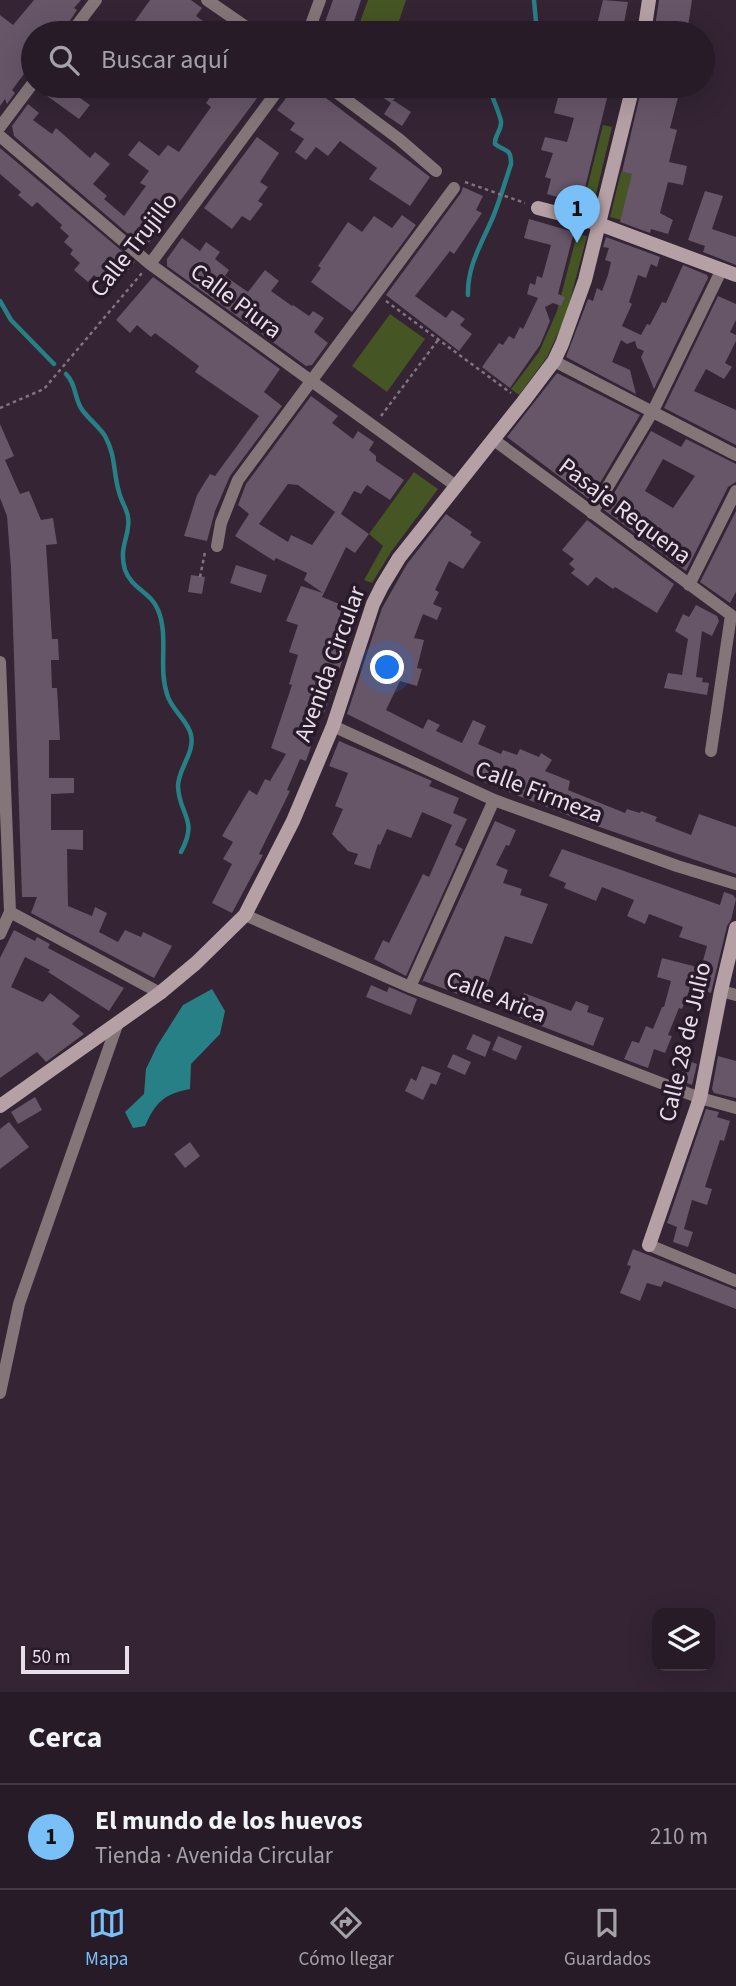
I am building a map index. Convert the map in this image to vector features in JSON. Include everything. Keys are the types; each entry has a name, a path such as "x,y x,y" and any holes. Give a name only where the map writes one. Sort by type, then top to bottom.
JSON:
{"street":[{"path":"80,21 96,0"},
{"path":"207,0 238,21"},
{"path":"312,21 320,0"},
{"path":"645,21 649,0"},
{"path":"0,127 22,98"},
{"name":"Calle Trujillo","path":"150,264 272,98"},
{"path":"344,98 436,171"},
{"name":"Avenida Circular","path":"0,1106 160,993 196,963 245,915 293,821 332,726 362,635 382,586 399,558 554,360 577,309 630,98"},
{"name":"Calle Piura","path":"0,136 150,264 456,486"},
{"path":"217,546 221,523 238,480 454,188"},
{"path":"538,208 599,224 729,272 653,411 592,513"},
{"path":"554,360 736,455"},
{"name":"Pasaje Requena","path":"494,440 731,615 710,751"},
{"path":"689,585 736,491"},
{"path":"0,662 10,912 0,934"},
{"name":"Calle Firmeza","path":"332,726 494,800 736,884"},
{"path":"410,987 494,800"},
{"path":"10,912 160,993"},
{"name":"Calle Arica","path":"245,915 410,987 700,1098 736,1108"},
{"name":"Calle 28 de Julio","path":"649,1245 700,1098 736,928"},
{"path":"721,990 736,995"},
{"path":"0,1393 19,1304 117,1025"},
{"path":"649,1245 736,1281"}],"path":[{"path":"436,171 538,208"},
{"name":"Calle Trujillo","path":"0,408 44,389 150,264"},
{"path":"384,300 513,395"},
{"path":"382,416 438,340"},
{"path":"200,577 206,544 217,546"}],"shaded area":[{"path":"368,0 406,0 399,21 360,21"},
{"path":"603,125 612,127 593,207 583,204"},
{"path":"621,172 633,174 621,220 610,217"},
{"path":"577,234 587,236 566,316 547,357 519,395 511,389 539,352 557,311"},
{"path":"390,314 425,339 387,392 352,366"},
{"path":"414,472 438,489 391,552 372,583 364,580 383,546 369,534"},
{"path":"212,989 225,1011 220,1034 191,1064 190,1089 162,1100 145,1126 133,1128 125,1112 144,1094 146,1069 157,1046 183,1005"}],"building":[{"path":"34,0 81,0 74,8 77,10 70,21 21,21 21,78 12,90 15,93 7,104 5,99 0,106 0,15 13,25"},
{"path":"150,0 191,0 202,8 196,16 203,21 135,21"},
{"path":"333,0 361,0 354,21 325,21"},
{"path":"603,0 628,2 624,21 598,21"},
{"path":"659,0 692,0 689,21 656,21"},
{"path":"50,98 80,98 90,105 79,119"},
{"path":"210,98 257,98 148,244 141,245 14,136 12,126 28,104 39,113 33,120 52,134 56,128 90,158 95,152 110,164 93,184 107,196 104,199 124,216 146,186 140,183 149,171 128,155 139,141 159,156 168,145 179,152 211,107 206,103"},
{"path":"286,98 326,98 430,177 410,206 369,179 377,168 340,141 328,156 316,147 306,160 295,152 304,139 290,130 295,123 277,110"},
{"path":"558,98 607,98 581,204 547,194 551,179 545,177 553,153 541,150 545,137 567,142 574,118 554,113"},
{"path":"639,98 678,98 670,128 677,130 669,162 687,166 683,185 668,182 660,213 673,220 668,234 651,229 650,233 620,222 632,174 622,172"},
{"path":"393,100 411,112 402,126 384,114"},
{"path":"257,137 279,153 260,182 268,187 258,201 263,204 250,221 242,216 232,229 204,208"},
{"path":"0,148 135,262 111,290 94,275 88,282 74,270 80,263 70,254 73,250 64,242 69,236 60,228 62,225 37,202 32,207 18,195 21,192 0,174"},
{"path":"463,187 483,196 476,210 482,213 454,254 450,251 415,296 446,318 452,310 465,319 460,325 472,334 459,351 386,295"},
{"path":"705,191 723,196 712,229 736,237 736,265 703,252 705,246 688,240"},
{"path":"402,215 416,225 352,312 311,282 321,268 318,266 348,222 362,232 374,216 392,228"},
{"path":"529,219 574,232 558,294 565,297 561,306 553,303 545,307 550,321 540,345 510,388 482,367 499,343 503,345 509,336 514,339 520,327 523,329 538,298 527,294 530,283 535,285 537,276 542,278 551,245 524,238"},
{"path":"606,237 660,257 657,267 651,264 646,278 638,275 629,302 632,304 622,326 641,335 647,324 650,325 662,302 666,303 683,265 707,275 708,278 654,389 641,357 644,351 637,348 635,341 627,344 621,340 612,362 630,370 636,394 566,357 588,299 593,301 597,288 602,291 608,275 611,262 605,260 609,248 603,247"},
{"path":"182,238 200,251 206,242 220,252 215,259 229,270 225,276 248,292 265,270 279,281 271,291 309,316 313,311 324,318 314,332 328,343 312,365 306,366 167,266 167,259"},
{"path":"153,277 280,369 264,392 282,406 230,476 215,511 207,541 184,536 197,495 210,474 215,476 259,416 195,372 199,366 155,333 151,337 137,325 130,333 116,320"},
{"path":"718,296 736,304 736,320 730,332 736,335 736,341 725,363 732,367 724,379 706,369 694,391 736,410 736,445 664,408"},
{"path":"557,373 640,415 590,500 507,437"},
{"path":"311,396 338,416 332,423 353,439 358,431 374,442 369,450 376,456 376,461 404,480 390,500 367,485 361,494 354,491 341,514 369,534 355,553 346,547 322,597 347,607 334,637 349,642 324,713 317,711 307,739 313,741 306,761 300,759 287,790 290,791 259,854 263,855 232,913 212,903 232,864 223,859 233,842 222,836 249,790 257,795 265,779 270,781 286,754 271,748 292,685 289,684 298,655 289,652 298,625 286,621 301,586 323,593 304,580 307,573 276,558 274,561 235,536 249,514 238,505 246,484","holes":["288,484 298,485 335,512 312,545 291,535 288,542 259,524"]},
{"path":"0,424 14,456 5,460 20,494 29,491 41,520 53,518 57,544 46,545 52,639 58,639 59,660 51,660 52,688 57,688 60,740 49,740 49,778 74,778 74,793 51,794 51,830 83,830 83,850 67,849 68,906 92,916 95,907 107,913 99,932 118,942 125,930 141,937 143,932 172,946 154,978 31,913 37,897 22,897 11,568 7,516 0,498"},
{"path":"651,431 681,447 686,439 736,464 736,482 728,487 686,571 604,510","holes":["663,459 695,476 673,508 645,491"]},
{"path":"736,511 736,592 730,603 700,582"},
{"path":"446,514 472,532 470,535 481,542 463,569 449,561 435,590 439,592 433,604 442,608 437,620 423,614 414,638 424,640 417,668 422,669 417,686 400,681 386,710 423,729 428,719 440,725 436,731 462,743 473,720 486,726 478,744 501,754 503,750 517,755 520,749 539,757 541,753 552,760 545,771 570,781 568,790 625,813 627,809 640,813 641,811 657,817 655,821 691,835 699,814 736,827 736,874 588,823 486,783 347,714 382,608 407,564"},
{"path":"587,520 674,584 657,613 596,577 588,586 571,573 575,569 569,564 574,559 562,550"},
{"path":"236,565 267,575 261,593 230,583"},
{"path":"191,575 205,577 202,594 188,592"},
{"path":"696,605 717,616 719,621 712,636 702,631 696,677 709,683 707,695 664,688 668,673 682,675 688,639 675,631 683,614 689,617"},
{"path":"339,741 432,781 429,786 459,798 453,813 467,819 455,845 463,849 406,976 374,959 383,940 389,943 423,874 429,877 452,825 422,812 411,838 387,829 380,845 378,844 370,869 354,864 358,854 348,851 332,834 343,809 335,806 348,773 329,766"},
{"path":"495,821 516,830 496,865 508,870 503,883 522,889 520,895 548,904 532,944 505,936 481,1003 422,982"},
{"path":"562,849 720,905 724,892 736,899 711,993 691,986 668,1035 672,1036 665,1053 654,1049 648,1068 624,1059 632,1041 639,1043 646,1026 653,1029 664,1007 671,981 657,977 662,958 701,968 707,946 679,937 683,927 649,914 645,924 627,916 634,900 602,887 596,901 564,888 566,883 549,876"},
{"path":"14,930 35,941 37,937 50,944 48,948 124,988 109,1011 48,972 50,970 25,957 11,987 43,1002 50,993 80,1016 72,1024 84,1034 46,1062 37,1052 0,1078 0,958"},
{"path":"371,985 387,992 389,987 417,999 411,1015 366,997"},
{"path":"524,993 571,1011 576,1001 589,1006 587,1012 604,1018 593,1046 515,1016"},
{"path":"473,1034 491,1042 485,1057 466,1049"},
{"path":"498,1036 522,1046 516,1060 492,1050"},
{"path":"453,1054 471,1062 465,1075 447,1067"},
{"path":"718,1056 736,1061 736,1098 714,1093 712,1089"},
{"path":"686,1060 697,1064 692,1085 680,1080"},
{"path":"422,1066 441,1073 436,1085 431,1083 423,1100 405,1091 411,1078 416,1081"},
{"path":"35,1097 42,1110 18,1124 11,1112"},
{"path":"706,1109 719,1112 717,1117 730,1121 724,1141 720,1140 705,1187 712,1189 707,1205 692,1200 684,1229 693,1232 688,1247 673,1242 677,1227 667,1223"},
{"path":"9,1122 29,1147 0,1169 0,1129"},
{"path":"190,1142 200,1156 185,1168 174,1154"},
{"path":"633,1249 736,1290 736,1309 664,1281 661,1287 647,1283 640,1301 620,1293 631,1266 627,1265"}],"waterway":[{"path":"534,0 536,21"},
{"path":"468,295 473,264 496,211 511,164 509,152 495,144 501,121 493,98"},
{"path":"0,301 11,320 54,364"},
{"path":"66,374 72,382 81,408 109,443 117,485 128,517 123,554 125,570 132,582 151,599 158,610 163,630 164,684 172,705 191,735 191,748 178,786 188,824 186,841 181,852"}],"place":[{"name":"El mundo de los huevos","path":"577,243"}]}
